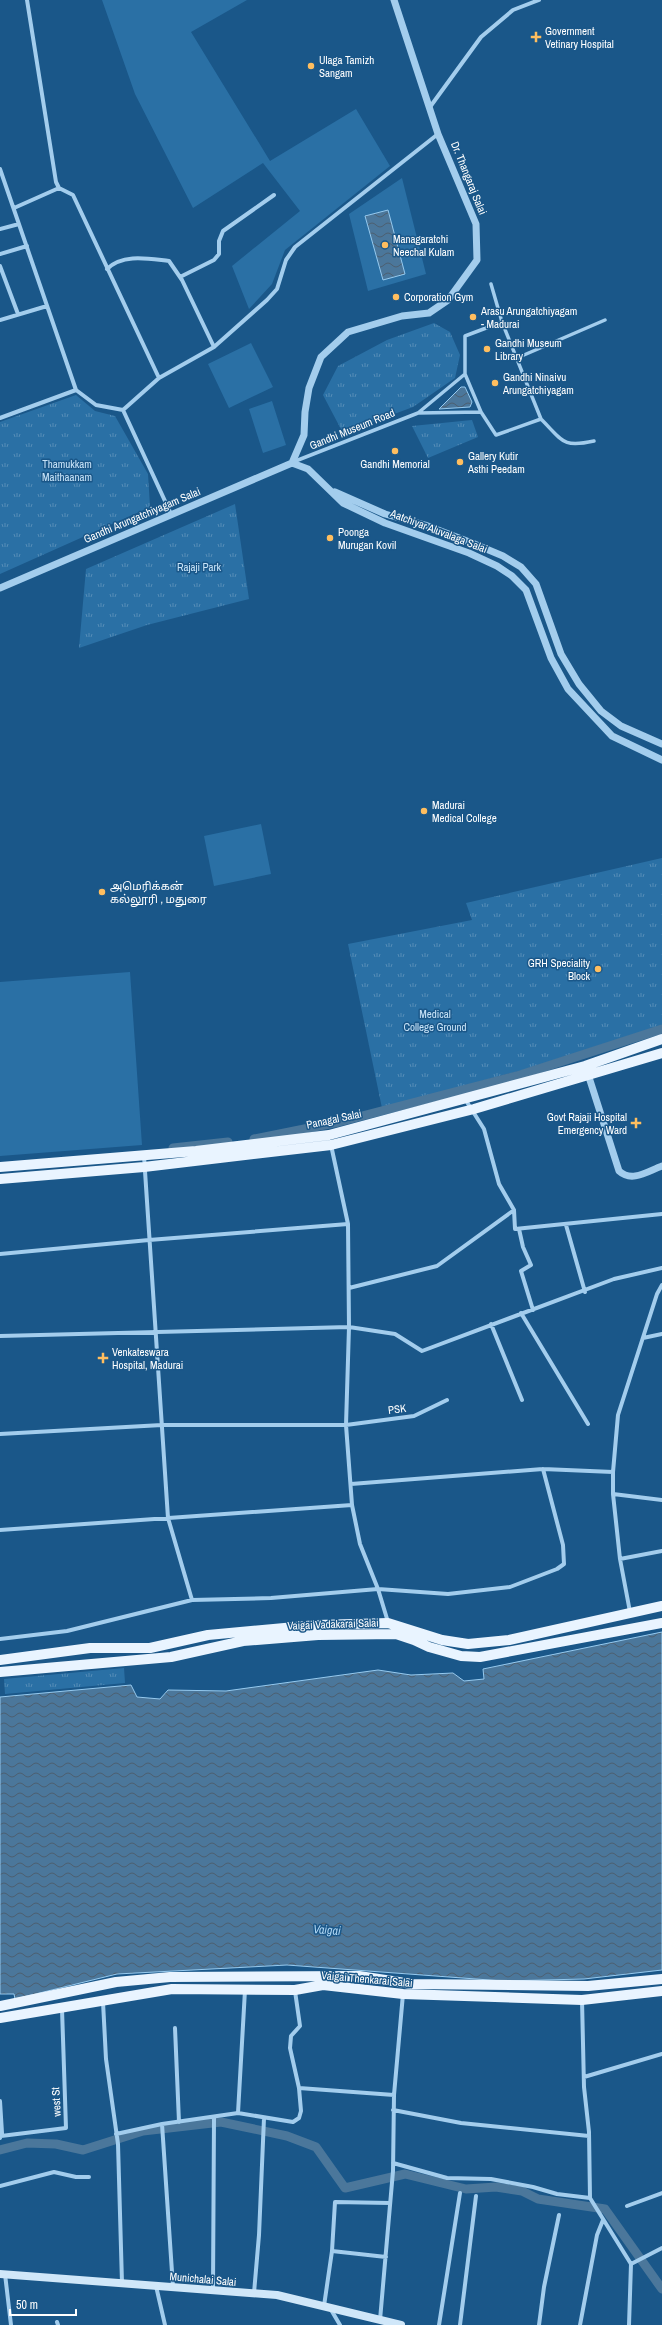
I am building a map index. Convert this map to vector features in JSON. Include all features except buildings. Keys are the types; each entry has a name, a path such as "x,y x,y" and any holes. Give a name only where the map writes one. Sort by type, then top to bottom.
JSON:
{"main road":[{"name":"Panagal Salai","path":"0,1167 330,1140 464,1097 585,1066 662,1039"},
{"name":"Panagal Salai","path":"0,1179 144,1167 330,1140 472,1110 662,1053"},
{"name":"Vaigai Vadakarai Salai","path":"1,1658 90,1648 150,1648 208,1635 266,1628 388,1623 442,1640 468,1644 509,1640 662,1606"},
{"name":"Vaigai Vadakarai Salai","path":"1,1672 171,1657 243,1641 318,1635 396,1634 429,1647 460,1656 480,1657 662,1623"},
{"name":"Vaigai Thenkarai Salai","path":"0,2006 116,1982 170,1977 359,1976 412,1984 588,1986 662,1979"},
{"name":"Vaigai Thenkarai Salai","path":"0,2018 103,2002 172,1989 294,1990 323,1985 403,1994 582,2000 662,1990"},
{"name":"Munichalai Salai","path":"3,2274 277,2296 401,2325"}],"street":[{"path":"27,0 56,182 59,188 73,195 159,378"},
{"name":"Dr. Thangaraj Salai","path":"292,463 304,435 304,412 309,388 321,357 348,332 402,316 429,313 448,300 477,260 476,224 438,134 394,0"},
{"path":"429,107 481,37 513,10 539,0"},
{"path":"123,410 159,378 214,347 277,289 286,260 295,248 438,134"},
{"path":"0,169 76,390 96,405 123,410"},
{"path":"14,208 59,188"},
{"path":"180,277 214,260 219,254 219,241 223,231 274,195"},
{"path":"0,229 19,224"},
{"path":"0,254 27,246"},
{"path":"108,269 114,262 122,260 145,258 169,261 180,277 214,347"},
{"path":"0,266 18,314"},
{"path":"491,284 502,322 541,419 565,443 575,445 594,441"},
{"path":"0,320 47,306"},
{"path":"517,358 605,320"},
{"path":"502,322 465,336 465,374 481,412 496,435 541,419"},
{"name":"Gandhi Museum Road","path":"292,463 418,413 465,374"},
{"path":"0,418 76,390"},
{"path":"123,410 171,514"},
{"name":"Gandhi Museum Road","path":"418,413 481,412"},
{"name":"Aatchiyar Aluvalaga Salai","path":"292,463 308,469 343,504 385,523 469,553 497,566 512,576 526,590 550,658 568,689 612,736 662,760"},
{"name":"Gandhi Arungatchiyagam Salai","path":"0,588 292,463"},
{"name":"Aatchiyar Aluvalaga Salai","path":"332,492 385,514 425,525 472,543 503,556 521,567 536,584 561,654 579,684 601,710 621,726 662,744"},
{"path":"585,1066 619,1171 625,1176 632,1178 662,1166"},
{"path":"464,1097 484,1129 499,1184 514,1210 515,1229 662,1214"},
{"path":"330,1140 348,1224 349,1327 346,1425 352,1484 352,1505 360,1544 378,1589 388,1623"},
{"path":"144,1155 168,1518 192,1600"},
{"path":"348,1288 437,1266 514,1210"},
{"path":"0,1254 348,1224"},
{"path":"566,1225 585,1292"},
{"path":"519,1229 531,1265 521,1271 533,1310"},
{"path":"0,1336 349,1327 395,1334 422,1351 521,1313 585,1292 614,1280 662,1268"},
{"path":"630,1612 620,1559 613,1494 613,1472 618,1415 662,1285"},
{"path":"521,1313 588,1424"},
{"path":"492,1324 522,1400"},
{"path":"643,1338 662,1334"},
{"name":"PSK","path":"0,1434 162,1425 346,1425 414,1416 447,1400"},
{"path":"352,1484 543,1469 613,1472"},
{"path":"0,1639 67,1631 192,1600 271,1598 378,1589 448,1594 510,1587 557,1569 564,1564 563,1545 543,1469"},
{"path":"613,1494 662,1500"},
{"path":"0,1530 352,1505"},
{"path":"620,1559 662,1551"},
{"path":"1,1658 1,1672"},
{"path":"238,2113 245,1989"},
{"path":"116,2134 162,2124 214,2118 238,2113 293,2122 298,2118 301,2111 299,2088 290,2048 291,2036 300,2026 294,1990"},
{"path":"380,2320 393,2171 393,2110 403,1994"},
{"path":"582,2000 584,2077 589,2136 591,2200 631,2264 629,2325"},
{"path":"103,2002 106,2058 118,2144 122,2283"},
{"name":"west St","path":"0,2137 66,2128 62,2008"},
{"path":"175,2028 179,2122"},
{"path":"584,2077 662,2054"},
{"path":"299,2088 394,2095"},
{"path":"0,2101 0,2137"},
{"path":"393,2110 461,2122 589,2136"},
{"path":"213,2290 214,2118"},
{"path":"254,2294 259,2236 264,2118"},
{"path":"162,2124 164,2134 173,2287"},
{"path":"393,2162 447,2178 491,2179 591,2200"},
{"path":"0,2186 54,2172 76,2177 89,2177"},
{"path":"439,2325 460,2193"},
{"path":"627,2206 662,2193"},
{"path":"460,2325 476,2196"},
{"path":"340,2325 327,2307 335,2202 390,2203"},
{"path":"539,2325 544,2288 559,2216"},
{"path":"580,2325 597,2235 603,2220"},
{"path":"631,2264 662,2248"},
{"path":"332,2251 386,2257"},
{"path":"3,2274 11,2325"},
{"path":"156,2286 165,2325"}],"green space":[{"path":"102,0 247,0 191,32 270,161 356,109 390,166 285,250 272,284 249,309 232,266 300,211 263,163 193,208 135,94"},
{"path":"402,178 426,274 368,291 349,214"},
{"path":"434,323 450,332 460,355 455,378 413,407 343,433 323,395 338,366 387,340"},
{"path":"251,343 273,387 229,408 208,364"},
{"name":"Thamukkam Maithaanam","path":"76,395 95,411 115,416 148,474 150,507 0,574 0,422"},
{"path":"272,401 286,445 263,453 249,409"},
{"path":"472,420 478,437 428,458 412,426"},
{"name":"Rajaji Park","path":"235,504 249,599 147,625 79,648 86,569"},
{"path":"261,824 271,874 214,886 204,836"},
{"name":"Medical College Ground","path":"662,858 662,1025 526,1069 382,1108 348,944 472,920 466,903"},
{"path":"130,972 142,1145 0,1156 0,982"},
{"path":"124,1668 125,1683 5,1694 4,1679"}],"water":[{"name":"Managaratchi Neechal Kulam","path":"388,210 405,274 383,280 365,216"},
{"path":"461,387 465,387 472,402 470,407 439,409"},
{"name":"Vaigai","path":"662,1632 662,1970 584,1979 503,1981 287,1965 117,1974 15,1999 14,1994 0,1994 0,1697 131,1685 137,1697 160,1699 168,1690 226,1691 378,1670 411,1675 453,1673 464,1681 484,1679 483,1669"}],"waterway":[{"path":"254,1139 339,1122 520,1075 662,1029"},
{"path":"173,1148 228,1142"},
{"path":"0,2150 27,2143 56,2144 83,2150 143,2131 221,2122 287,2136 316,2147 345,2188 405,2174 466,2189 496,2187 522,2191 538,2199 605,2209 662,2289"}],"place":[{"name":"Government Vetinary Hospital","path":"536,37"},
{"name":"Ulaga Tamizh Sangam","path":"311,66"},
{"name":"Managaratchi Neechal Kulam","path":"385,245"},
{"name":"Corporation Gym","path":"396,297"},
{"name":"Arasu Arungatchiyagam - Madurai","path":"473,317"},
{"name":"Gandhi Museum Library","path":"487,349"},
{"name":"Gandhi Ninaivu Arungatchiyagam","path":"495,383"},
{"name":"Gandhi Memorial","path":"395,451"},
{"name":"Gallery Kutir Asthi Peedam","path":"460,462"},
{"name":"Poonga Murugan Kovil","path":"330,538"},
{"name":"Madurai Medical College","path":"424,811"},
{"name":"அமெரிக்கன் கல்லூரி , மதுரை","path":"102,892"},
{"name":"GRH Speciality Block","path":"598,969"},
{"name":"Govt Rajaji Hospital Emergency Ward","path":"636,1123"},
{"name":"Venkateswara Hospital, Madurai","path":"103,1358"}]}
